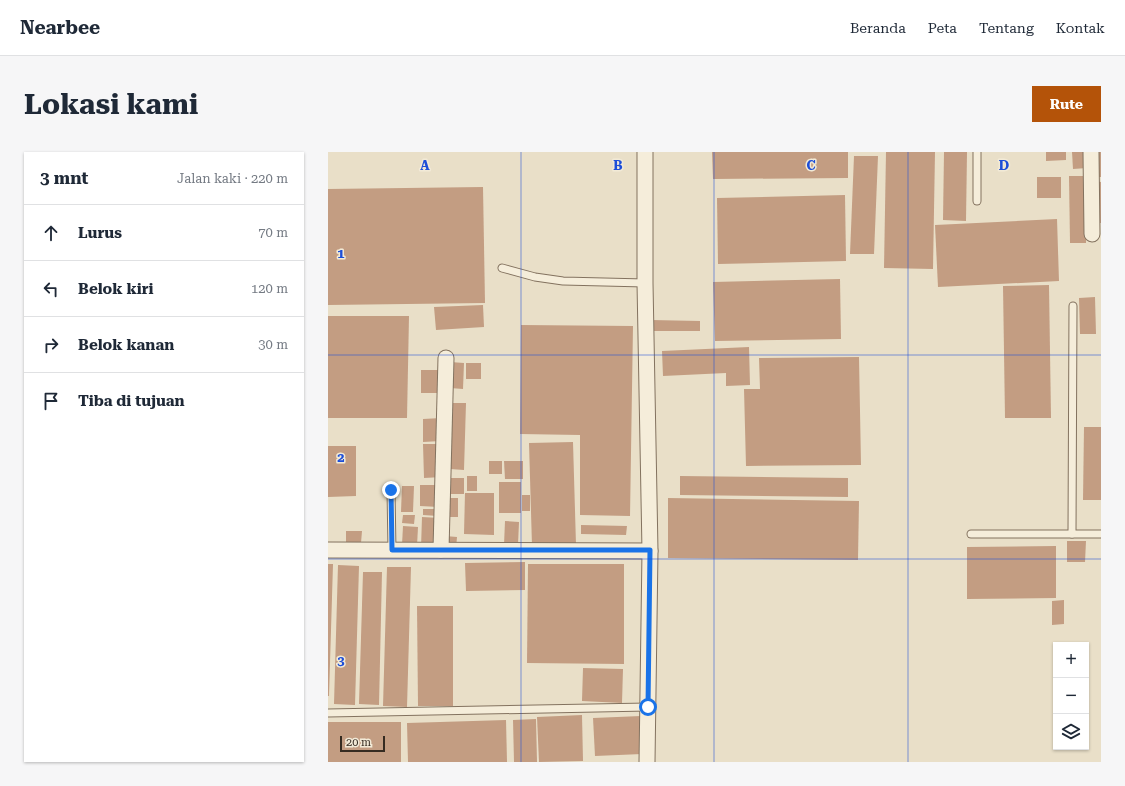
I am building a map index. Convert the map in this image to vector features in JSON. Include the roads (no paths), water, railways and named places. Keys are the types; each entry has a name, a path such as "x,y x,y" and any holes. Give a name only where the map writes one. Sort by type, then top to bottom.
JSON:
{"street":[{"path":"645,152 645,283 650,550 647,762"},
{"path":"1091,152 1092,234"},
{"path":"442,550 446,358"},
{"path":"328,550 650,550"}],"lane":[{"path":"977,152 978,201"},
{"path":"502,268 535,277 563,281 645,283"},
{"path":"1072,534 1073,306"},
{"path":"391,490 392,550"},
{"path":"971,534 1101,534"},
{"path":"328,713 648,707"}]}
